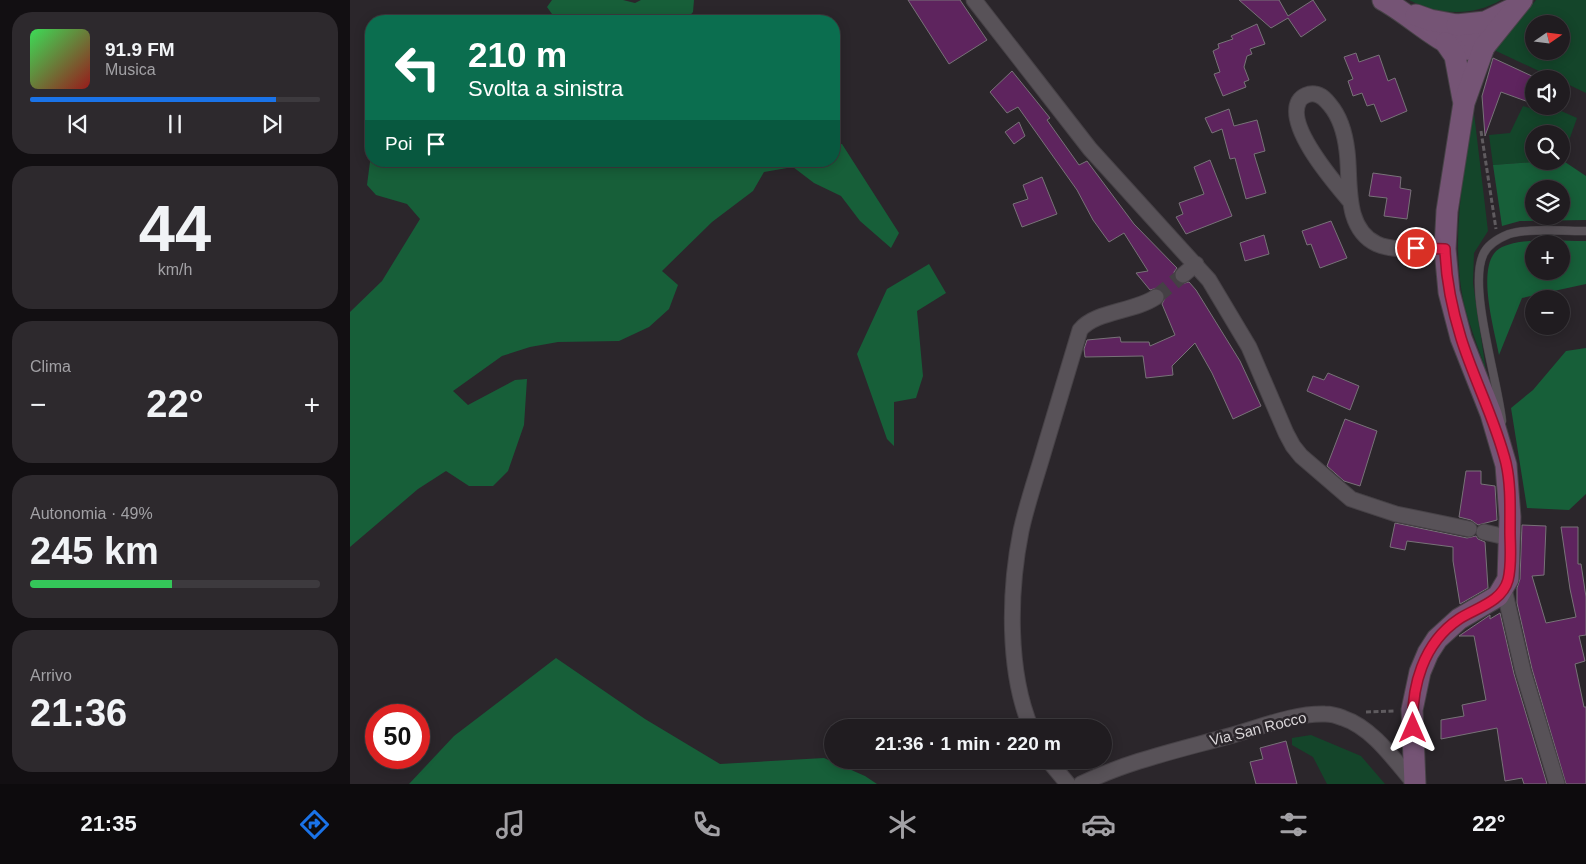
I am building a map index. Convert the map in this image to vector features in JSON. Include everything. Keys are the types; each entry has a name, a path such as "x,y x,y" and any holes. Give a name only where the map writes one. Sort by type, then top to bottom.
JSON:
{"main road":[{"path":"1391,3 1430,20 1457,25 1485,22 1518,4"},
{"path":"1391,3 1446,43 1466,50 1484,47"},
{"path":"1415,784 1412,710 1420,672 1428,653 1437,638 1459,619 1488,604 1504,590 1508,580 1510,538 1509,490 1506,465 1500,440 1461,338 1449,292 1445,249 1447,211 1464,103 1484,47 1518,4"},
{"path":"1457,25 1484,47"},
{"path":"1446,43 1455,56 1464,103"}],"street":[{"path":"974,0 1090,149 1196,264 1224,304 1249,347 1286,432 1293,446 1302,456 1351,499 1396,514 1510,538"},
{"path":"1349,200 1347,151 1344,131 1336,113 1326,99 1316,94 1309,94 1302,98 1298,104 1297,116 1301,127 1316,160 1349,200 1361,230 1367,238 1389,248 1445,249"},
{"path":"1184,275 1196,264"},
{"path":"1028,719 1016,673 1013,608 1015,566 1022,530 1074,349 1080,330 1090,320 1140,307 1156,298"},
{"path":"1504,590 1523,671 1557,784"},
{"name":"Via San Rocco","path":"1081,784 1115,769 1169,752 1283,721 1326,714 1344,718 1360,726 1374,738 1415,784"},
{"path":"1056,769 1068,784"}],"lane":[{"path":"1500,440 1502,422 1500,401 1480,304 1478,278 1483,253 1498,239 1510,234 1586,231"}],"path":[{"path":"1481,131 1490,200 1498,239"}],"green space":[{"path":"552,0 623,0 635,3 641,0 694,0 693,12 690,15 553,15 547,7"},
{"path":"1409,0 1501,0 1478,9 1455,12 1432,9"},
{"path":"1536,0 1586,0 1586,93 1570,85 1570,70 1537,70 1494,50"},
{"path":"1523,106 1525,107 1525,115 1570,115 1577,118 1570,138 1570,125 1525,125 1525,163 1493,165 1489,135 1510,133"},
{"path":"1474,113 1488,231 1474,253 1473,283 1486,371 1465,308 1458,252 1460,206"},
{"path":"840,144 842,144 899,233 891,248 860,221 841,196 814,183 793,167 840,167"},
{"path":"1525,163 1525,170 1570,170 1570,165 1586,176 1586,220 1570,220 1570,180 1525,180 1525,221 1502,226 1493,165"},
{"path":"369,167 793,167 764,172 753,191 712,222 662,271 678,285 669,309 649,327 619,341 558,342 530,347 502,356 453,391 468,405 515,380 527,379 524,425 508,471 493,486 469,486 446,471 418,489 350,547 350,312 382,281 420,219 407,204 376,195 367,185"},
{"path":"1570,241 1586,241 1586,284 1559,290 1525,290 1525,297 1522,298 1499,355 1488,297 1487,281 1493,254 1502,247 1525,242 1525,280 1570,280"},
{"path":"929,264 946,293 917,311 923,376 916,398 894,402 894,446 887,439 857,354 887,289"},
{"path":"1586,348 1586,494 1569,510 1527,508 1511,408 1533,390 1566,351"},
{"path":"556,658 645,719 720,764 824,758 824,769 849,769 877,784 409,784 423,769 430,769 430,762 454,736"},
{"path":"1311,735 1361,756 1385,784 1327,784 1313,757 1292,745 1292,738"}],"building":[{"path":"908,0 960,0 987,40 949,64"},
{"path":"1239,0 1279,0 1288,16 1313,0 1326,20 1301,37 1288,18 1271,28"},
{"path":"1257,24 1265,44 1250,49 1252,54 1247,56 1244,67 1249,80 1244,82 1246,87 1223,96 1214,74 1220,72 1213,51 1219,48 1218,44 1233,39 1231,36"},
{"path":"1356,53 1359,62 1379,55 1388,81 1395,78 1407,111 1381,122 1374,104 1367,106 1362,93 1353,96 1348,81 1353,79 1344,57"},
{"path":"1493,58 1525,73 1525,101 1501,92 1485,136 1482,96"},
{"path":"1012,71 1050,118 1047,120 1079,165 1087,161 1134,224 1177,268 1174,272 1176,281 1180,284 1189,282 1196,290 1240,361 1261,406 1233,419 1212,373 1195,343 1172,366 1173,375 1146,378 1143,356 1085,357 1084,349 1087,340 1120,337 1121,342 1149,342 1150,346 1175,335 1162,304 1165,298 1164,293 1157,288 1150,290 1136,273 1148,271 1124,233 1109,242 1093,220 1077,190 1018,107 1007,113 990,92"},
{"path":"1229,109 1234,126 1257,120 1265,151 1254,154 1266,193 1246,199 1235,158 1230,159 1222,129 1212,133 1205,118"},
{"path":"1019,122 1025,136 1014,144 1005,132"},
{"path":"1210,160 1232,216 1186,234 1176,217 1183,214 1179,203 1204,194 1194,167"},
{"path":"1373,173 1401,177 1400,188 1411,190 1407,219 1384,216 1387,198 1369,196"},
{"path":"1042,177 1057,214 1022,227 1013,204 1028,199 1023,185"},
{"path":"1331,221 1347,258 1320,268 1311,244 1307,245 1302,231"},
{"path":"1264,235 1269,254 1245,261 1240,243"},
{"path":"1328,373 1359,386 1350,410 1307,391 1313,376 1324,380"},
{"path":"1345,419 1377,431 1360,486 1344,481 1327,466"},
{"path":"1466,471 1481,471 1481,484 1495,486 1497,520 1478,525 1471,520 1459,517"},
{"path":"1395,523 1467,538 1476,536 1485,542 1488,588 1460,604 1453,561 1453,547 1407,541 1405,550 1390,547"},
{"path":"1522,525 1546,526 1544,575 1532,576 1546,623 1576,617 1561,527 1578,527 1578,564 1581,564 1586,597 1586,635 1579,636 1585,661 1575,664 1584,707 1586,707 1586,784 1566,784 1532,669 1517,603"},
{"path":"1500,613 1514,674 1547,784 1524,784 1522,778 1505,781 1497,728 1441,739 1441,720 1464,716 1462,705 1486,700 1474,636 1459,636 1490,615 1490,619"},
{"path":"1286,741 1297,784 1256,784 1250,762 1263,759 1260,748"}],"tunnel":[{"path":"1156,297 1183,275"}],"route":[{"path":"1413,728 1412,710 1415,691 1428,653 1437,638 1448,628 1459,619 1488,604 1504,590 1508,580 1510,562 1509,490 1506,465 1491,414 1461,338 1449,292 1445,249 1416,248"}]}
